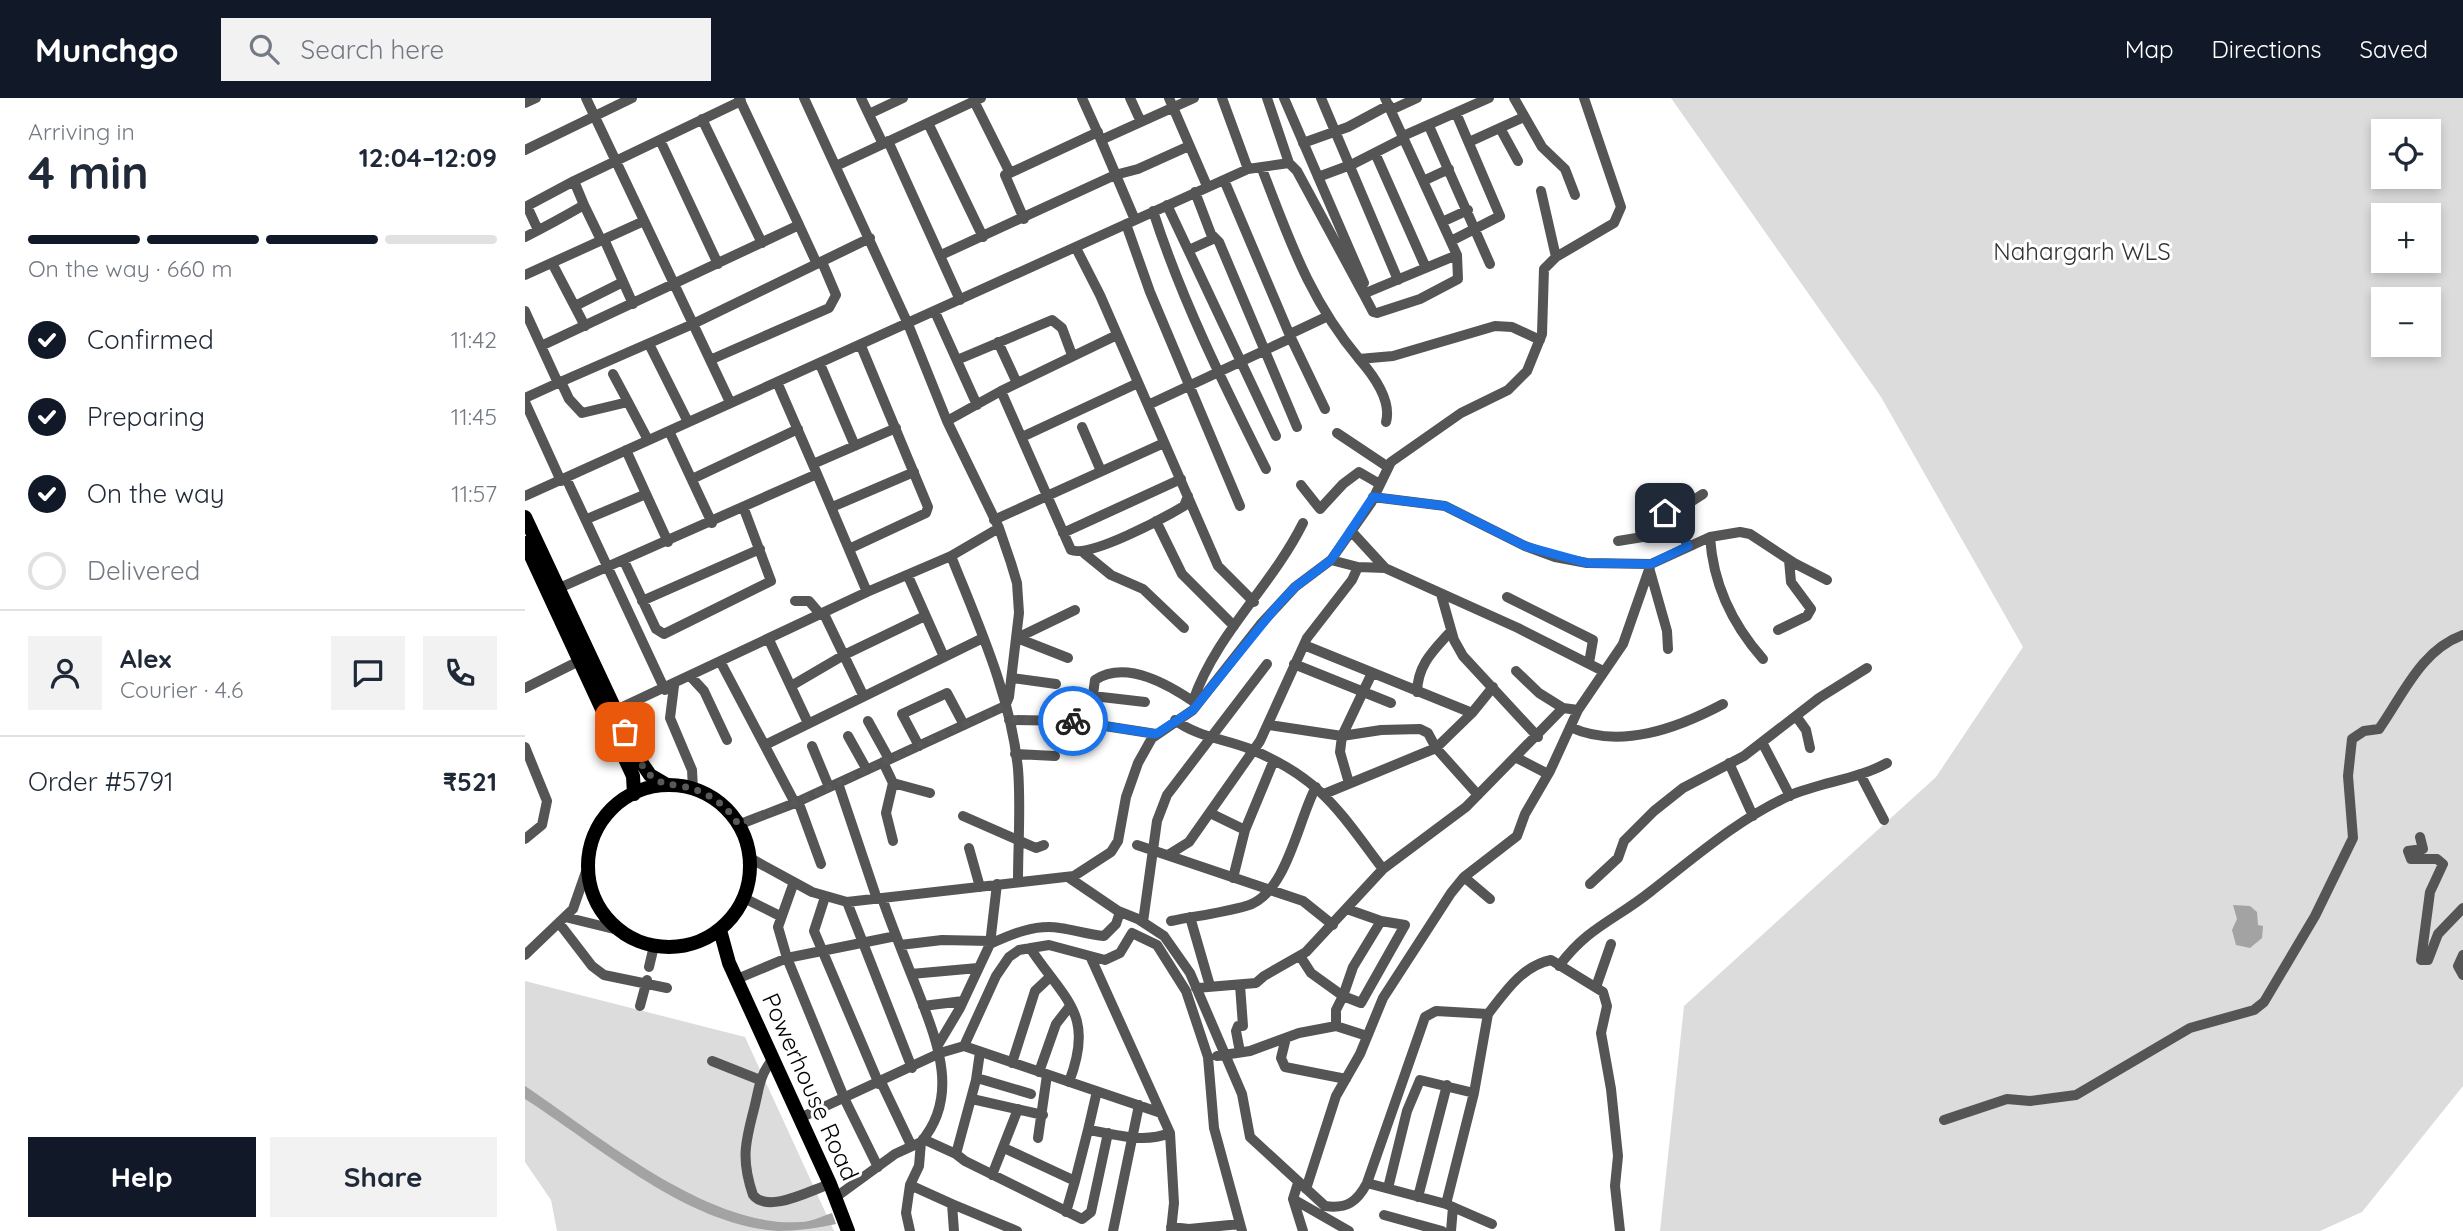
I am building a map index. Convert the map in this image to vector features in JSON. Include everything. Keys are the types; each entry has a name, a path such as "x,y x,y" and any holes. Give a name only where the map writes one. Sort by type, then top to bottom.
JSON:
{"main road":[{"path":"525,517 616,710 631,756 634,794"},
{"path":"525,543 579,661 631,756 650,775 667,785 693,789 721,803 745,836 750,859 748,886 744,898 733,917 720,930 692,944"},
{"path":"667,785 634,794 607,814 595,834 588,866 590,885 597,904 618,930 654,946 692,944 715,950 729,963"},
{"name":"Powerhouse Road","path":"720,930 729,963 834,1194 846,1227"}],"street":[{"path":"525,103 536,98"},
{"path":"586,98 730,402"},
{"path":"525,150 632,98"},
{"path":"804,98 870,238 947,421 996,524 1017,583 1017,638 1005,706"},
{"path":"861,98 941,255 960,300"},
{"path":"869,114 903,98"},
{"path":"1082,98 1100,136 1190,385 1240,506"},
{"path":"1130,98 1141,122"},
{"path":"1024,219 1005,175 1141,122 1171,103 1194,98"},
{"path":"1222,98 1248,169"},
{"path":"1267,98 1289,163 1313,199 1366,293"},
{"path":"1284,98 1373,312 1377,313 1420,299 1458,279 1457,255 1388,104"},
{"path":"1335,98 1322,101 1398,280"},
{"path":"525,496 730,402 861,346 1207,186 1248,169 1289,163 1304,144 1336,132 1388,104 1417,98"},
{"path":"1318,177 1375,153 1403,137 1489,98"},
{"path":"1514,98 1542,147 1565,169 1575,195"},
{"path":"1009,720 1089,723 1156,734 1180,724 1286,596 1331,560 1373,497 1388,467 1461,413 1508,390 1527,371 1540,340 1545,303 1543,269 1556,257 1614,223 1621,207 1584,98"},
{"path":"538,230 526,204 740,99 799,225 836,295 829,308 710,360"},
{"path":"836,166 978,100 1010,173"},
{"path":"1171,103 1207,186"},
{"path":"1451,241 1500,216 1457,113"},
{"path":"1469,142 1524,117"},
{"path":"702,119 762,243"},
{"path":"928,123 983,237"},
{"path":"1429,126 1490,264"},
{"path":"1500,128 1518,162"},
{"path":"660,139 718,264"},
{"path":"941,255 1115,175 1138,169 1189,146"},
{"path":"1375,153 1426,268"},
{"path":"1262,169 1303,272 1327,317 1370,371 1387,405 1386,422"},
{"path":"1423,181 1449,169"},
{"path":"1224,180 1290,336 1325,409"},
{"path":"574,181 633,304"},
{"path":"1541,191 1556,257"},
{"path":"1195,192 1297,427"},
{"path":"525,237 584,205"},
{"path":"1167,205 1276,436"},
{"path":"1442,222 1468,210"},
{"path":"1153,211 1167,255 1217,372 1266,469"},
{"path":"525,275 644,221"},
{"path":"541,346 799,225"},
{"path":"693,789 692,770 670,718 669,688 587,519 564,480 525,400 693,324 870,238"},
{"path":"1189,250 1215,238"},
{"path":"1076,248 1218,566 1254,602"},
{"path":"1366,293 1457,255"},
{"path":"552,263 585,326"},
{"path":"575,306 623,282"},
{"path":"525,311 560,383 573,405 582,414 628,402"},
{"path":"935,312 977,405"},
{"path":"1148,405 1264,351 1327,317"},
{"path":"957,360 1052,320 1062,328 1072,355"},
{"path":"1359,359 1393,356 1495,326 1512,327 1540,340"},
{"path":"947,421 1072,355 1117,335"},
{"path":"998,342 1017,383"},
{"path":"649,344 688,422"},
{"path":"851,548 926,513 927,499 861,346"},
{"path":"820,364 855,446"},
{"path":"613,374 649,440"},
{"path":"777,382 851,548 867,592"},
{"path":"1022,437 1138,383"},
{"path":"1001,391 1071,550 1084,553 1111,575 1143,589 1184,628"},
{"path":"1082,427 1101,471"},
{"path":"557,589 744,509 855,446 896,428"},
{"path":"692,480 797,429"},
{"path":"669,431 712,523"},
{"path":"1337,433 1388,467"},
{"path":"616,710 669,688 867,592 951,556 996,524 1047,497 1164,443"},
{"path":"626,450 668,542"},
{"path":"832,507 914,472"},
{"path":"1301,485 1320,509 1343,484 1359,472 1378,483"},
{"path":"1063,534 1181,479"},
{"path":"587,519 646,494"},
{"path":"1618,541 1655,535 1703,494"},
{"path":"1084,553 1184,506 1188,496"},
{"path":"1373,497 1445,506 1525,546 1555,557 1587,563 1651,568 1688,546 1721,533 1751,534 1789,560 1827,580"},
{"path":"1651,505 1673,520 1688,546"},
{"path":"624,561 656,629 664,634 767,586 772,577 744,509"},
{"path":"1156,521 1182,574 1234,626"},
{"path":"1196,703 1209,665 1234,626 1286,559 1303,523"},
{"path":"1352,531 1385,568"},
{"path":"1710,537 1713,569 1724,602 1763,659"},
{"path":"642,601 760,550"},
{"path":"951,556 983,638 1009,720 1015,754 1018,881"},
{"path":"1331,560 1358,567 1385,568 1603,671"},
{"path":"1778,630 1807,616 1811,609 1791,582 1789,560"},
{"path":"1168,855 1189,842 1269,725 1304,645 1358,567"},
{"path":"1651,568 1667,631 1668,649"},
{"path":"1303,1231 1297,1191 1311,1168 1336,1096 1383,998 1464,877 1517,836 1525,814 1548,774 1577,710 1623,644 1651,568"},
{"path":"908,576 944,657"},
{"path":"1441,594 1451,631 1463,656 1538,737"},
{"path":"1507,597 1593,640 1589,663"},
{"path":"795,601 809,600 823,615 863,695"},
{"path":"1017,638 1075,610"},
{"path":"791,686 844,655 925,616"},
{"path":"1417,692 1418,675 1425,659 1451,631"},
{"path":"1944,1120 2007,1099 2031,1101 2076,1095 2190,1028 2254,1010 2264,1002 2315,916 2353,838 2348,776 2352,739 2364,731 2379,729 2424,660 2448,641 2463,635"},
{"path":"765,745 983,638"},
{"path":"1017,638 1068,659"},
{"path":"769,640 808,723"},
{"path":"1304,645 1472,713"},
{"path":"525,688 579,661"},
{"path":"721,663 797,802 821,864"},
{"path":"1140,921 1157,821 1167,795 1206,736 1267,664"},
{"path":"1294,664 1391,703"},
{"path":"1590,884 1618,858 1624,842 1654,811 1683,788 1763,744 1796,716 1867,668"},
{"path":"1516,671 1539,693 1563,708 1577,710"},
{"path":"1089,723 1095,680 1102,676 1136,673 1153,678 1196,703"},
{"path":"1349,783 1341,752 1342,736 1372,673"},
{"path":"691,677 704,691 727,740"},
{"path":"1012,678 1056,684"},
{"path":"1320,790 1349,783 1436,748 1472,713 1493,687"},
{"path":"919,746 902,714 947,693 964,725"},
{"path":"1093,696 1145,702"},
{"path":"1570,727 1603,737 1646,732 1691,722 1723,704"},
{"path":"738,824 797,802 1005,706"},
{"path":"1192,988 1257,983 1264,975 1300,956 1333,925 1383,869 1479,795 1538,737 1563,708"},
{"path":"1796,716 1806,730 1810,748"},
{"path":"868,721 893,783 886,813 893,842"},
{"path":"1180,724 1296,769 1320,790 1383,869"},
{"path":"1269,725 1342,736 1381,730 1420,729 1428,733 1436,748 1479,795"},
{"path":"750,859 825,897 847,902 1068,877 1088,869 1111,852 1118,841 1126,797 1138,763 1156,734"},
{"path":"848,736 867,770"},
{"path":"1763,744 1790,796"},
{"path":"773,1059 760,1080 745,1144 747,1178 753,1195 762,1202 834,1194 918,1142 941,1106 941,1050 834,785 812,746"},
{"path":"525,747 547,801 547,815 542,825 525,839"},
{"path":"1015,754 1055,755"},
{"path":"1517,758 1548,774"},
{"path":"1233,878 1245,830 1275,760"},
{"path":"1728,763 1753,816"},
{"path":"1559,966 1576,944 1619,911 1648,894 1707,845 1753,816 1790,796 1887,763"},
{"path":"1860,774 1884,820"},
{"path":"893,783 930,793"},
{"path":"1171,921 1247,906 1264,898 1320,790"},
{"path":"1210,813 1245,830"},
{"path":"963,816 1036,848 1044,845"},
{"path":"2420,837 2423,849 2409,850 2411,859 2437,859 2443,864 2428,900 2421,960 2428,960 2438,934 2463,908"},
{"path":"1137,845 1303,901 1333,925"},
{"path":"969,848 980,887"},
{"path":"525,955 577,902 588,866"},
{"path":"1068,877 1121,913 1164,936 1242,1094 1250,1137 1297,1191 1349,1231"},
{"path":"1464,877 1490,899"},
{"path":"794,882 778,926 787,958 845,1100 878,1167"},
{"path":"941,1050 991,942 997,884"},
{"path":"825,897 814,932 880,1083 918,1142 919,1167 910,1185 906,1213 910,1231"},
{"path":"744,898 780,916"},
{"path":"847,902 861,944 912,1068"},
{"path":"1347,909 1381,921 1429,927"},
{"path":"737,979 787,958 822,949 861,944 942,940 991,942 1015,933 1057,927 1104,936 1116,924 1121,913"},
{"path":"1190,917 1210,986"},
{"path":"562,920 618,930"},
{"path":"562,920 592,966 604,975 647,976 667,988"},
{"path":"1336,1026 1336,1010 1353,967 1381,921"},
{"path":"1300,956 1311,973 1343,996 1361,1003 1405,925"},
{"path":"961,1046 996,976 1009,957 1019,950 1049,945 1091,958 1113,958 1120,953 1132,933 1157,945 1192,988 1208,1057 1214,1128 1241,1228 1171,1229 1174,1191 1170,1133 1091,958"},
{"path":"1596,987 1611,944"},
{"path":"640,1006 654,946"},
{"path":"1030,948 1070,1006 1081,1043 1069,1082"},
{"path":"2463,955 2458,967 2463,975"},
{"path":"1451,1231 1450,1205 1488,1014 1524,973 1540,962 1551,960 1596,987 1607,1000 1601,1033 1618,1156 1615,1186 1620,1231"},
{"path":"911,974 978,968"},
{"path":"1012,1063 1035,991 1050,977"},
{"path":"1240,1052 1236,1031 1238,1026 1243,1026 1241,985"},
{"path":"923,1006 963,1001"},
{"path":"1038,1138 1043,1115 1043,1074 1056,1024 1070,1006"},
{"path":"1297,1191 1325,1206 1338,1208 1355,1201 1367,1183 1391,1120 1425,1017 1436,1011 1488,1014"},
{"path":"1208,1057 1240,1052 1336,1026 1367,1036"},
{"path":"1286,1038 1281,1058 1285,1067 1346,1079"},
{"path":"800,1118 912,1068 941,1050 961,1046 1161,1113"},
{"path":"956,1154 977,1078 980,1052"},
{"path":"712,1060 760,1080"},
{"path":"977,1078 1031,1094"},
{"path":"1388,1188 1404,1123 1420,1080 1474,1093"},
{"path":"1418,1197 1447,1085"},
{"path":"1066,1212 1097,1091"},
{"path":"972,1098 1043,1115"},
{"path":"1113,1231 1139,1105"},
{"path":"992,1175 1005,1148 1018,1109"},
{"path":"1391,1120 1404,1123"},
{"path":"1088,1130 1131,1139 1157,1138 1170,1133"},
{"path":"918,1142 956,1154 992,1175 1082,1219 1091,1212 1108,1133"},
{"path":"1005,1148 1075,1181"},
{"path":"1367,1183 1450,1205 1492,1224"},
{"path":"910,1185 1010,1230"},
{"path":"952,1204 954,1231"},
{"path":"1384,1215 1442,1231"}],"green space":[{"name":"Nahargarh WLS","path":"1671,98 2463,98 2463,1086 2362,1212 2320,1231 1660,1231 1684,1006 1936,777 2023,647 1881,397"},
{"path":"525,981 745,1037 834,1231 557,1231 551,1200 525,1162"}],"shaded area":[{"path":"2233,905 2250,906 2257,912 2258,925 2263,926 2262,938 2250,948 2236,945 2232,930 2237,919"},
{"path":"525,1086 620,1152 693,1195 730,1211 766,1220 805,1222 832,1213 836,1224 778,1231 744,1226 711,1215 645,1181 525,1099"}],"way so far":[{"path":"625,732 650,775 667,785 697,790 710,796 721,803 738,824 795,803 1005,706 1009,720 1073,721"}],"route":[{"path":"1073,721 1156,734 1193,710 1277,606 1295,587 1331,560 1373,497 1386,501 1445,506 1474,518 1525,546 1555,557 1587,563 1651,564 1688,546 1676,523 1665,513"}]}
